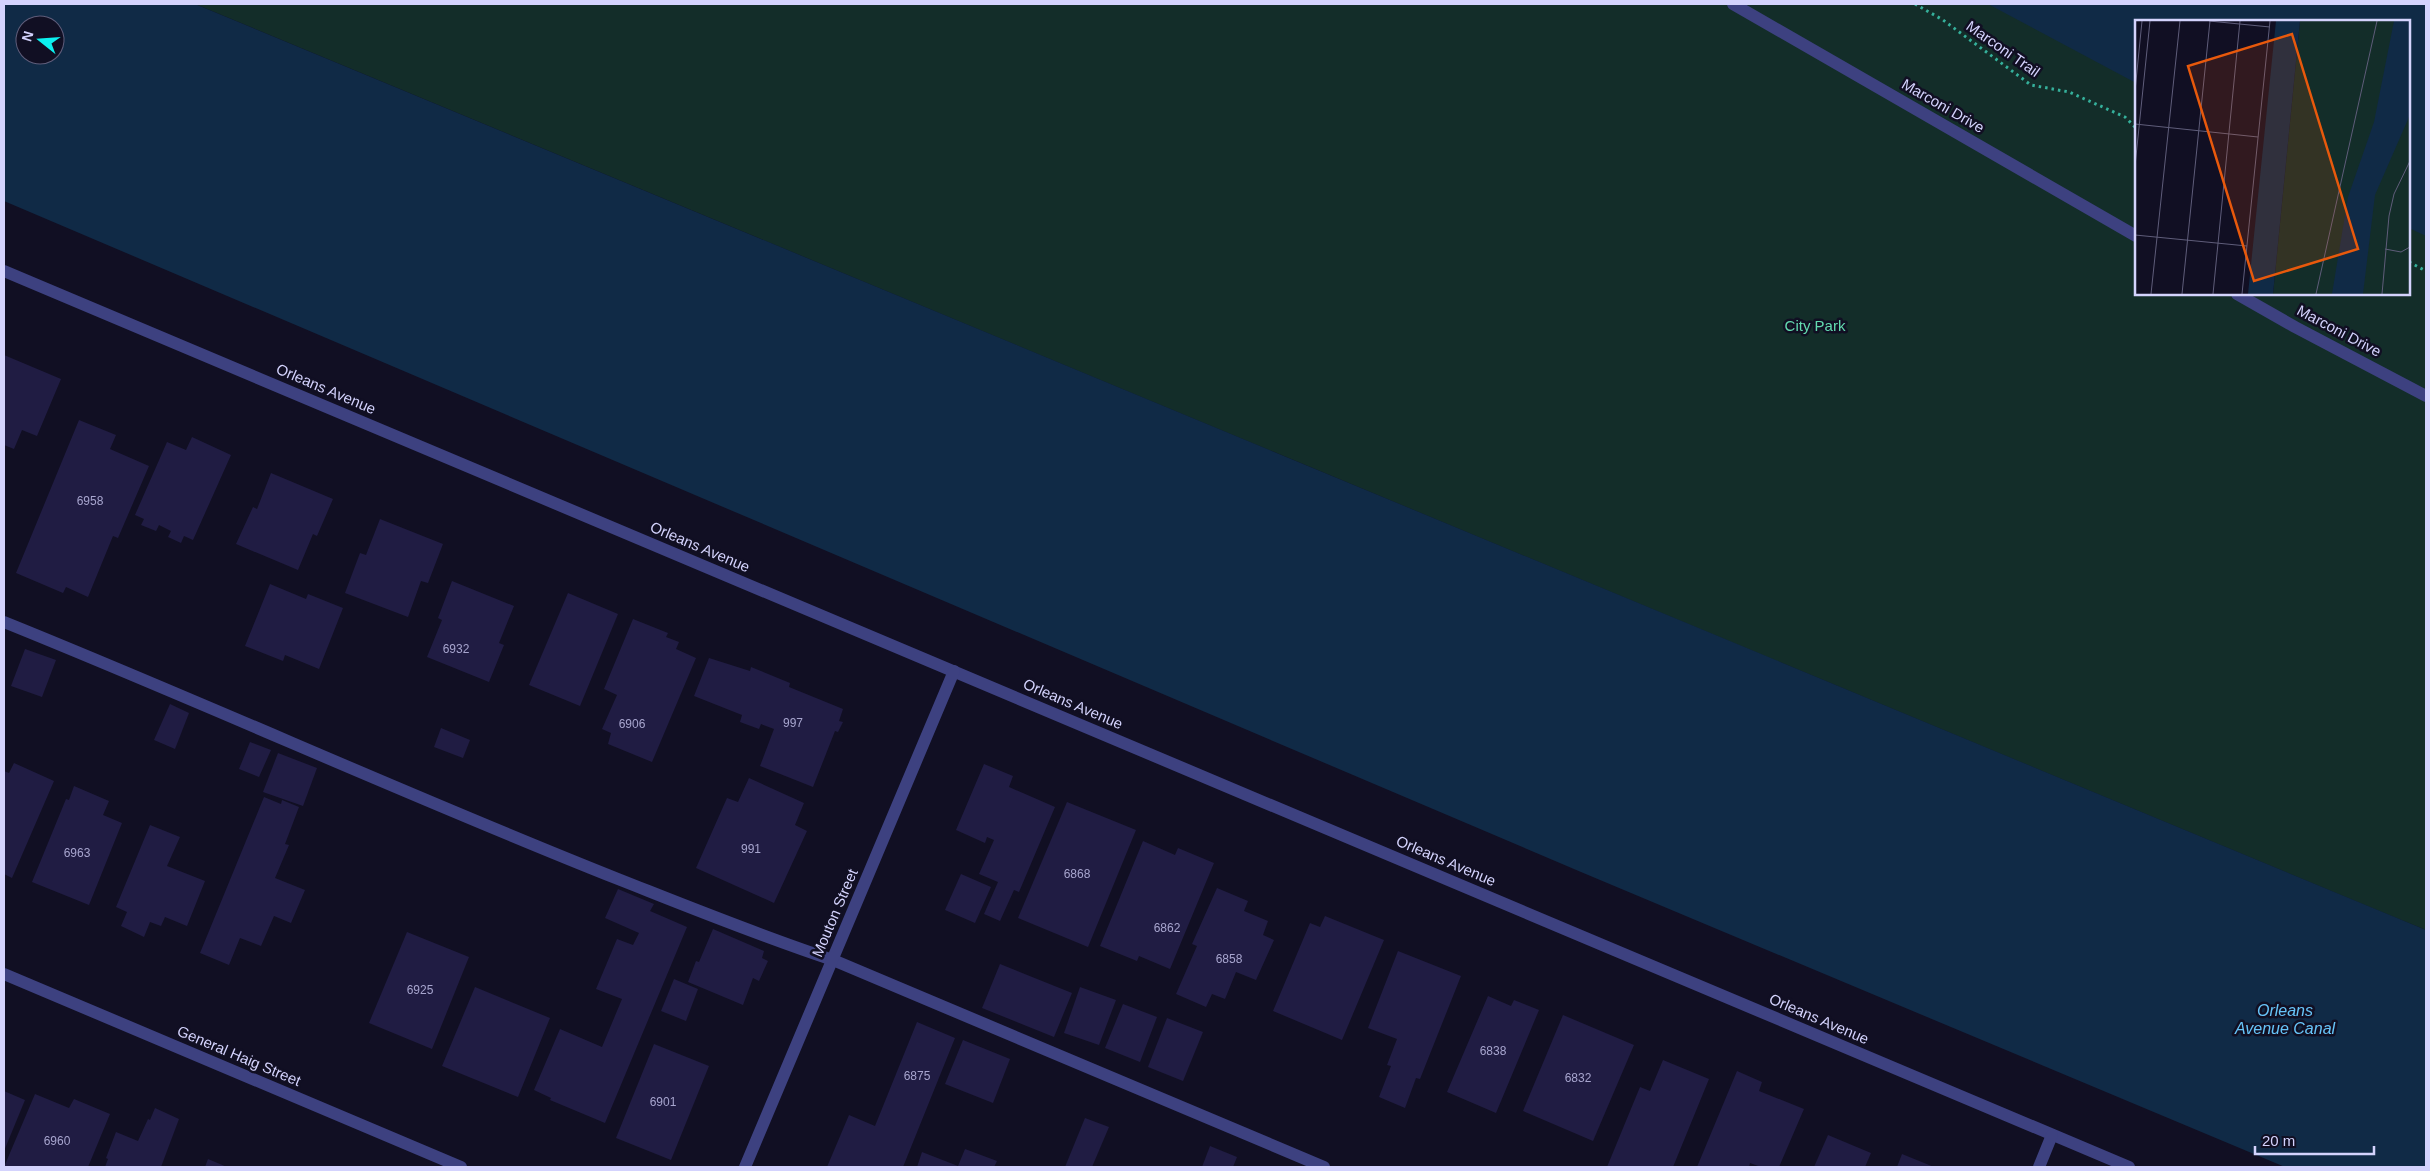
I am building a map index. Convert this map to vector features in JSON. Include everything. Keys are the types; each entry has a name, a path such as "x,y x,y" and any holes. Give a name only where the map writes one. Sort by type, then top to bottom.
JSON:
{"street":[{"name":"Marconi Drive","path":"1733,4 2135,235"},
{"name":"Orleans Avenue","path":"4,271 2129,1167"},
{"name":"Marconi Drive","path":"2239,295 2426,396"},
{"path":"4,622 127,671 532,845 774,941 833,960 1324,1167"},
{"name":"Mouton Street","path":"745,1167 954,672"},
{"name":"General Haig Street","path":"4,974 461,1167"},
{"path":"2039,1167 2052,1135"}],"path":[{"name":"Marconi Trail","path":"1915,4 1943,20 2031,85 2069,92 2124,117 2135,127"},
{"path":"2410,263 2426,271"}],"green space":[{"name":"City Park","path":"195,4 2426,4 2426,930"}],"water":[{"name":"Orleans Avenue Canal","path":"4,4 195,4 2426,930 2426,1167 2285,1167 1581,872 4,201"},
{"path":"1988,4 2426,4 2426,236 2410,228 2410,20 2135,20 2135,82"}],"building":[{"path":"4,355 61,379 37,436 22,430 14,449 4,445"},
{"path":"79,420 116,435 110,449 149,466 118,538 113,536 88,597 66,587 63,593 16,573"},
{"path":"192,437 231,455 193,540 184,536 181,543 168,537 171,531 159,525 156,531 141,525 144,519 135,515 167,442 186,450"},
{"path":"271,473 333,499 317,536 313,534 298,570 236,544 253,507 257,509"},
{"path":"380,519 443,544 428,583 421,581 408,617 345,593 360,553 366,555"},
{"path":"452,581 514,606 499,643 504,645 489,682 427,657 442,620 438,618"},
{"path":"270,584 306,599 308,594 343,608 319,669 285,655 283,661 245,646"},
{"path":"568,593 618,614 580,706 529,685"},
{"path":"633,619 668,633 666,637 679,642 676,649 696,658 652,762 608,744 611,733 602,729 617,695 604,689"},
{"path":"25,649 56,660 42,697 11,686"},
{"path":"709,658 750,671 751,667 790,683 789,687 843,709 839,721 843,722 838,732 835,731 813,787 760,766 774,729 761,724 759,729 740,722 742,715 694,696"},
{"path":"170,704 189,713 175,749 154,740"},
{"path":"441,728 470,740 463,758 434,747"},
{"path":"250,742 271,750 259,777 239,769"},
{"path":"278,753 317,768 303,806 263,792"},
{"path":"14,763 54,781 12,878 4,874 4,771 9,773"},
{"path":"984,764 1013,776 1009,787 1055,807 1019,892 1014,890 1000,921 984,914 998,882 979,874 994,840 987,837 985,843 956,830"},
{"path":"749,778 804,803 795,825 807,831 774,903 696,868 727,798 738,802"},
{"path":"74,786 109,801 103,815 122,823 89,905 32,882 66,799 69,800"},
{"path":"264,797 281,804 282,800 299,807 285,844 289,845 275,878 305,890 291,923 274,916 261,946 240,938 229,965 200,953"},
{"path":"1067,802 1136,830 1088,947 1018,918"},
{"path":"150,825 180,837 167,866 205,881 187,926 165,917 161,926 150,922 144,937 121,926 127,912 116,907"},
{"path":"1143,841 1175,855 1178,848 1214,863 1170,969 1139,956 1137,961 1100,946"},
{"path":"961,874 991,887 975,923 945,910"},
{"path":"1217,888 1248,901 1244,911 1268,921 1263,935 1274,940 1256,980 1236,972 1225,999 1212,994 1206,1007 1176,994 1197,946 1192,944"},
{"path":"618,889 654,904 650,911 687,927 605,1123 550,1100 551,1098 534,1090 560,1029 602,1047 622,999 596,989 617,939 633,945 639,933 605,918"},
{"path":"1325,916 1384,940 1342,1040 1273,1011 1310,923 1320,927"},
{"path":"713,929 764,951 762,958 768,961 759,981 753,978 743,1005 688,982 696,961 699,962"},
{"path":"407,932 469,957 432,1049 369,1023"},
{"path":"1398,951 1461,976 1420,1079 1416,1078 1405,1108 1379,1097 1391,1066 1387,1065 1397,1039 1368,1028"},
{"path":"1000,964 1072,993 1054,1037 982,1008"},
{"path":"674,979 698,989 686,1021 661,1011"},
{"path":"475,987 550,1018 518,1097 442,1066"},
{"path":"1080,987 1116,1000 1099,1045 1064,1033"},
{"path":"1488,996 1511,1006 1514,1000 1539,1010 1496,1113 1447,1092"},
{"path":"1123,1004 1157,1017 1140,1062 1105,1048"},
{"path":"1563,1015 1634,1045 1593,1141 1523,1111"},
{"path":"1167,1018 1203,1032 1183,1081 1148,1067"},
{"path":"917,1022 955,1038 903,1167 827,1167 849,1115 875,1126"},
{"path":"963,1040 1010,1059 993,1103 945,1084"},
{"path":"654,1044 709,1066 671,1160 616,1138"},
{"path":"1663,1060 1709,1079 1673,1167 1607,1167 1640,1087 1650,1091"},
{"path":"1737,1071 1762,1082 1759,1091 1804,1109 1779,1167 1761,1167 1750,1163 1749,1167 1697,1167"},
{"path":"4,1091 25,1100 4,1151"},
{"path":"35,1094 69,1108 74,1099 110,1114 88,1167 4,1167"},
{"path":"155,1108 179,1119 161,1167 105,1167 108,1159 106,1158 116,1132 138,1141"},
{"path":"1085,1118 1109,1127 1092,1167 1065,1167"},
{"path":"1828,1135 1871,1153 1865,1167 1814,1167"},
{"path":"1210,1146 1237,1157 1233,1167 1202,1167"},
{"path":"965,1149 997,1161 994,1167 917,1167 922,1152 958,1166"},
{"path":"1902,1154 1934,1167 1897,1167"},
{"path":"208,1159 227,1167 205,1167"}]}
